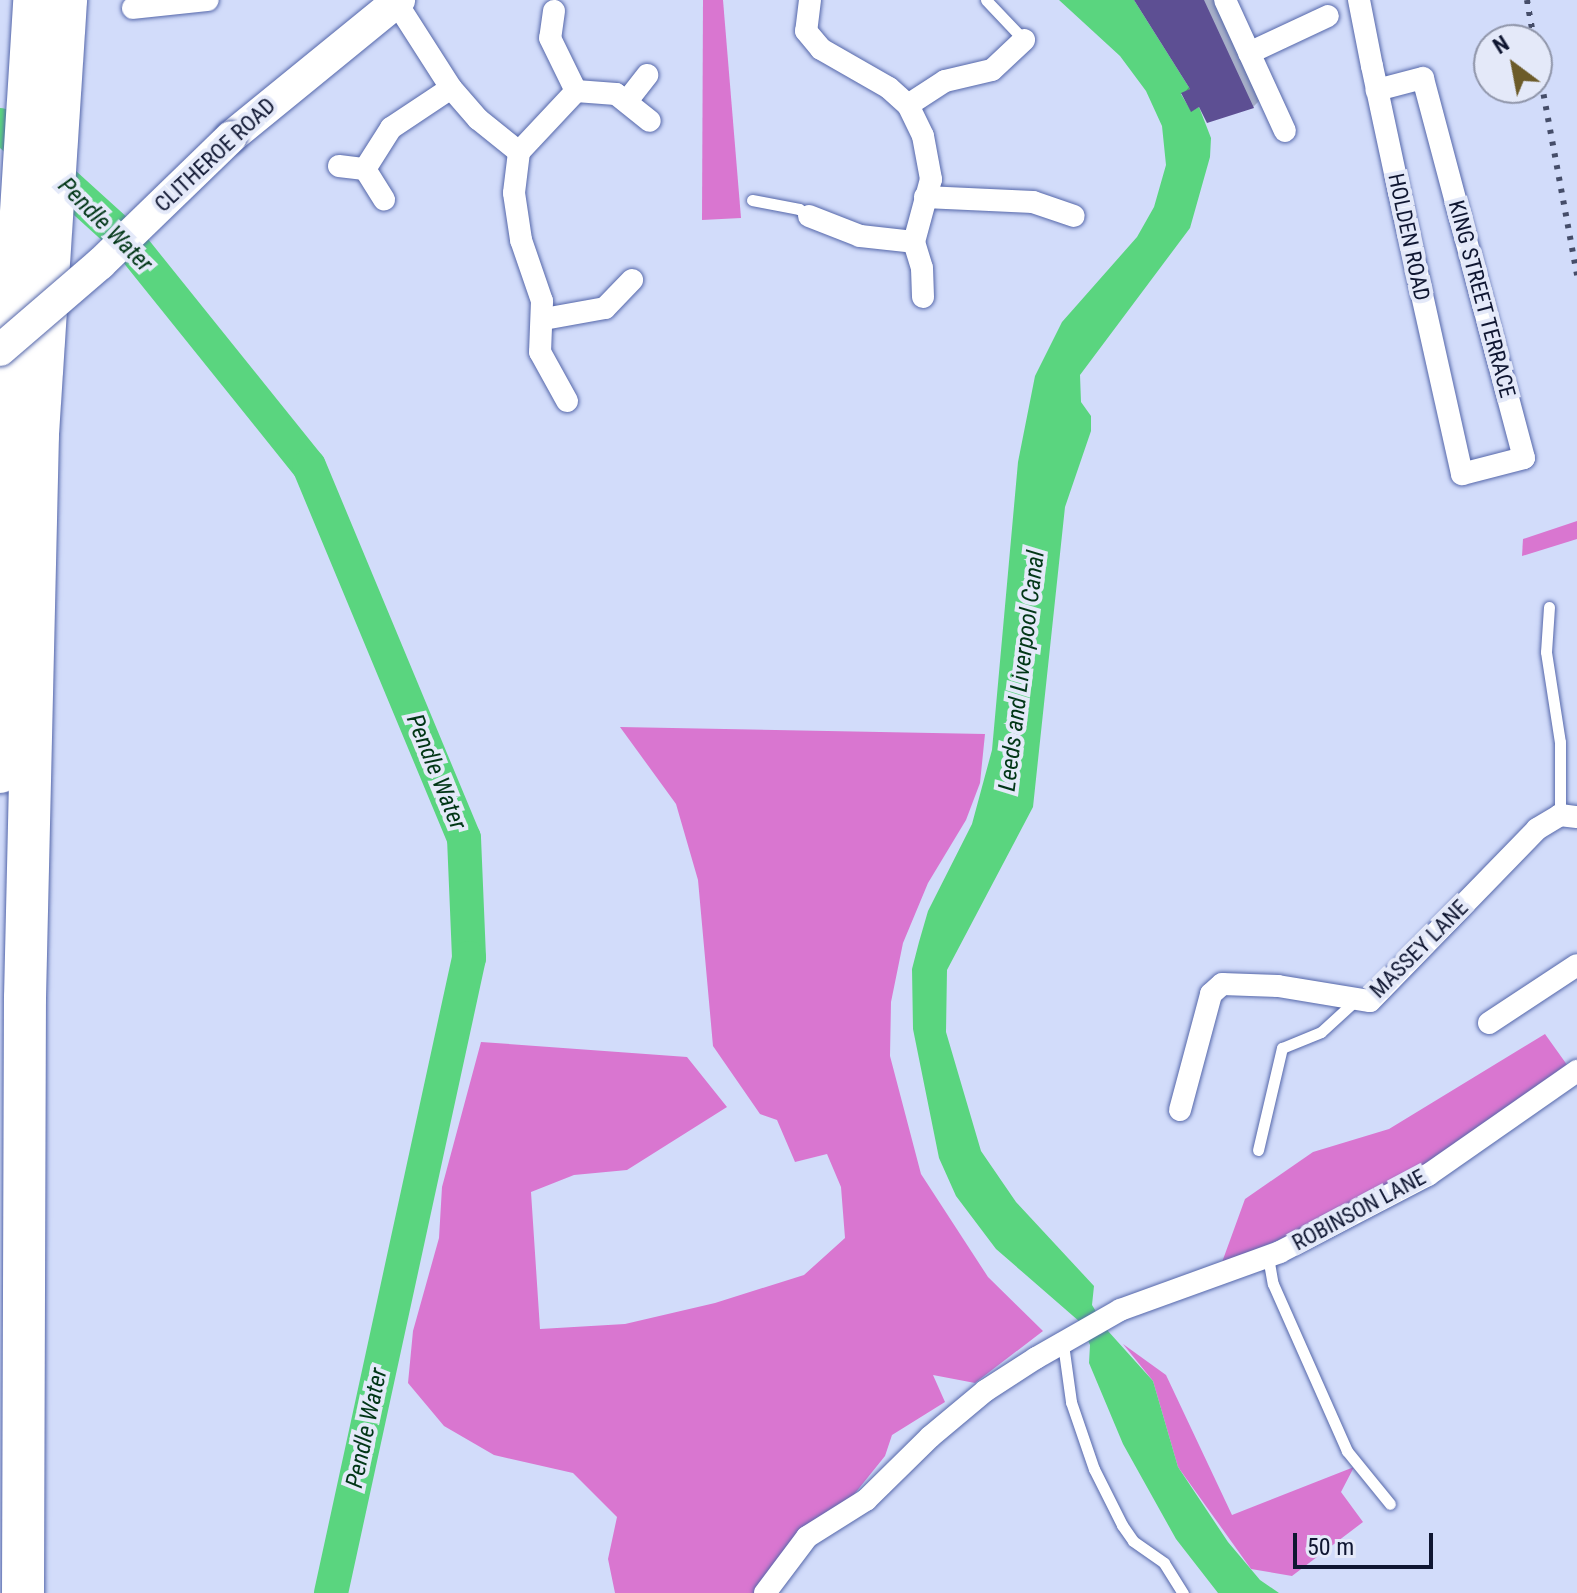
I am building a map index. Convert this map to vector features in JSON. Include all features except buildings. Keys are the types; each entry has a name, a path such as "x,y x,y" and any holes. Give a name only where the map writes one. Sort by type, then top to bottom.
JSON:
{"highway":[{"path":"0,772 18,218 34,0"},
{"path":"23,1593 25,998 38,434 66,0"}],"main road":[{"name":"CLITHEROE ROAD","path":"0,350 100,264 231,137 398,1"}],"street":[{"path":"133,8 161,2 208,0"},
{"path":"810,0 806,31 821,49 857,66 908,105 928,164 925,197 914,242 922,268 923,297"},
{"path":"1225,0 1285,131"},
{"name":"HOLDEN ROAD","path":"1359,0 1462,474"},
{"path":"398,1 451,88 478,119 519,152"},
{"path":"554,11 550,38 576,91"},
{"path":"1249,53 1328,16"},
{"path":"908,105 945,81 992,70 1024,40"},
{"path":"627,101 647,75"},
{"name":"KING STREET TERRACE","path":"1377,90 1423,78 1524,458 1462,474"},
{"path":"365,169 391,128 451,88"},
{"path":"576,91 616,94 650,121"},
{"path":"567,401 540,352 544,319 521,240 514,193 519,152 576,91"},
{"path":"339,166 365,169"},
{"path":"365,169 384,200"},
{"path":"925,197 1033,202 1074,216"},
{"path":"809,216 860,236 914,242"},
{"path":"544,319 605,308 632,280"},
{"name":"MASSEY LANE","path":"1180,1110 1211,994 1222,984 1278,986 1370,1001 1537,829 1568,816"},
{"path":"1489,1023 1577,965"},
{"name":"ROBINSON LANE","path":"1069,1340 1120,1310 1268,1257 1428,1175 1577,1071"},
{"path":"765,1593 807,1537 889,1482 930,1437 985,1391 1069,1340"}],"lane":[{"path":"986,0 1024,40"},
{"path":"752,200 799,209 809,216"},
{"path":"1549,607 1546,652 1568,816"},
{"path":"1258,1150 1282,1048 1321,1032 1356,999"},
{"path":"1268,1257 1273,1284 1347,1451 1390,1504"},
{"path":"1069,1340 1071,1402 1094,1469 1133,1541 1164,1563 1183,1593"}],"shaded area":[{"path":"703,0 723,0 741,218 702,220"},
{"path":"1577,521 1577,539 1522,556 1523,539"},
{"path":"620,727 985,734 980,783 966,820 928,883 903,943 891,1002 890,1056 921,1174 988,1277 1043,1331 975,1383 933,1375 945,1402 892,1435 885,1456 848,1502 757,1593 615,1593 608,1559 617,1517 573,1473 494,1455 444,1426 408,1383 413,1331 439,1238 442,1187 481,1042 687,1057 727,1107 627,1170 574,1175 531,1192 540,1329 625,1324 715,1303 804,1275 845,1238 841,1187 827,1154 795,1162 777,1120 760,1114 713,1046 698,880 676,804"},
{"path":"1545,1034 1570,1069 1443,1154 1343,1212 1221,1265 1245,1199 1313,1152 1389,1129"},
{"path":"1123,1344 1166,1375 1232,1515 1354,1467 1341,1492 1363,1522 1292,1576 1251,1569 1178,1467 1153,1381"}],"water":[{"name":"Leeds and Liverpool Canal","path":"1059,0 1134,0 1190,89 1181,94 1191,111 1199,107 1211,138 1210,157 1190,228 1080,375 1081,402 1091,416 1091,431 1065,507 1033,807 947,970 946,1032 981,1151 1016,1202 1094,1286 1092,1305 1108,1331 1153,1381 1178,1467 1228,1542 1260,1580 1279,1593 1218,1593 1176,1539 1123,1444 1089,1363 1090,1345 1080,1322 996,1249 956,1196 939,1158 913,1029 912,969 919,942 928,911 972,824 992,750 1018,462 1035,376 1062,322 1137,237 1154,207 1166,165 1162,126 1146,91 1120,56"}],"waterway":[{"name":"Pendle Water","path":"0,125 127,240 309,466 464,838 469,958 331,1593"}],"railway":[{"path":"1527,0 1531,24"},
{"path":"1545,104 1577,275"}]}
